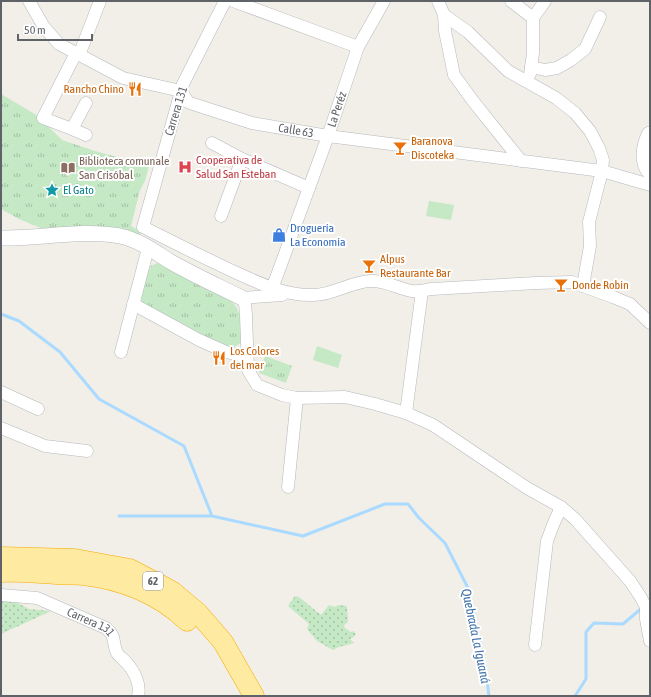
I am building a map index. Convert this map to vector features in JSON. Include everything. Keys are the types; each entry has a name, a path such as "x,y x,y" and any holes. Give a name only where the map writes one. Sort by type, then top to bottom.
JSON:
{"highway":[{"name":"62","path":"1,557 75,559 130,569 156,582 173,592 198,613 223,642 254,696"},
{"name":"62","path":"1,572 83,575 134,586 161,601 179,614 193,627 211,649 240,696"}],"main road":[{"path":"649,175 645,152 650,135"}],"street":[{"name":"Calle 63","path":"30,1 44,27 59,44 123,78 181,92 188,102 252,123 328,136 602,172 649,175"},
{"path":"86,136 43,118 76,53 81,50 100,1"},
{"name":"Carrera 131","path":"209,261 143,227 181,92 225,1"},
{"path":"233,1 358,46"},
{"name":"La Peréz","path":"272,289 328,136 358,46 384,1"},
{"path":"438,1 444,14 444,31 454,75 473,102 521,161"},
{"path":"511,1 533,18"},
{"path":"528,82 533,54 533,18 545,1"},
{"path":"444,14 468,32 508,70 556,98 575,113 590,131 599,148 603,160 602,172 590,222 590,246 583,286"},
{"path":"531,67 545,70 556,68 571,60 585,49 600,18"},
{"path":"72,129 86,102"},
{"path":"212,143 242,159 309,188"},
{"path":"221,216 242,159"},
{"path":"1,238 84,233 121,236 136,241 242,298 300,295 316,296 369,281 381,281 412,291 572,282 630,304 650,323"},
{"path":"121,352 148,248"},
{"path":"201,277 209,261 272,289 300,295"},
{"path":"406,413 422,291"},
{"path":"242,298 245,304 246,315 248,370 257,384 282,395 297,398 344,398 375,404 406,413 433,425 527,488 561,507 575,519 625,576 644,604 650,641"},
{"path":"133,304 199,340 226,352 247,357"},
{"path":"1,392 38,409"},
{"path":"288,487 297,398"},
{"path":"1,428 45,446 87,451"},
{"path":"535,645 547,541 561,507"},
{"name":"Carrera 131","path":"1,595 37,598 106,628 111,632 117,653 131,667 139,686 138,696"}],"green space":[{"path":"1,94 38,116 62,140 149,166 145,181 140,190 131,226 141,232 136,245 43,229 19,219 1,209"},
{"path":"429,201 454,205 451,220 426,216"},
{"path":"157,263 162,264 232,302 236,306 240,316 241,343 229,350 141,308 145,281 151,266"},
{"path":"317,346 342,355 338,368 313,360"},
{"path":"265,356 292,366 286,383 259,373"},
{"path":"295,596 299,597 321,615 329,605 334,607 339,605 347,606 348,622 344,625 345,628 351,632 354,631 356,635 350,639 354,643 333,650 317,641 307,629 309,624 288,606"},
{"path":"1,601 14,601 29,609 51,611 1,634"}],"waterway":[{"name":"Quebrada La Iguaná","path":"1,314 19,321 60,352 99,399 184,446 212,516 303,536 385,504 408,504 419,518 445,543 469,590 485,666 489,696"},
{"path":"119,516 212,516"},
{"path":"575,696 586,679 586,632 594,623 623,624 642,608"}],"place":[{"name":"Rancho Chino","path":"135,89"},
{"name":"Baranova Discoteka","path":"400,148"},
{"name":"Cooperativa de Salud San Esteban","path":"185,167"},
{"name":"Biblioteca comunale San Crisóbal","path":"68,168"},
{"name":"El Gato","path":"52,190"},
{"name":"Droguería La Economía","path":"279,235"},
{"name":"Alpus Restaurante Bar","path":"369,266"},
{"name":"Donde Robin","path":"561,285"},
{"name":"Los Colores del mar","path":"219,358"}]}
